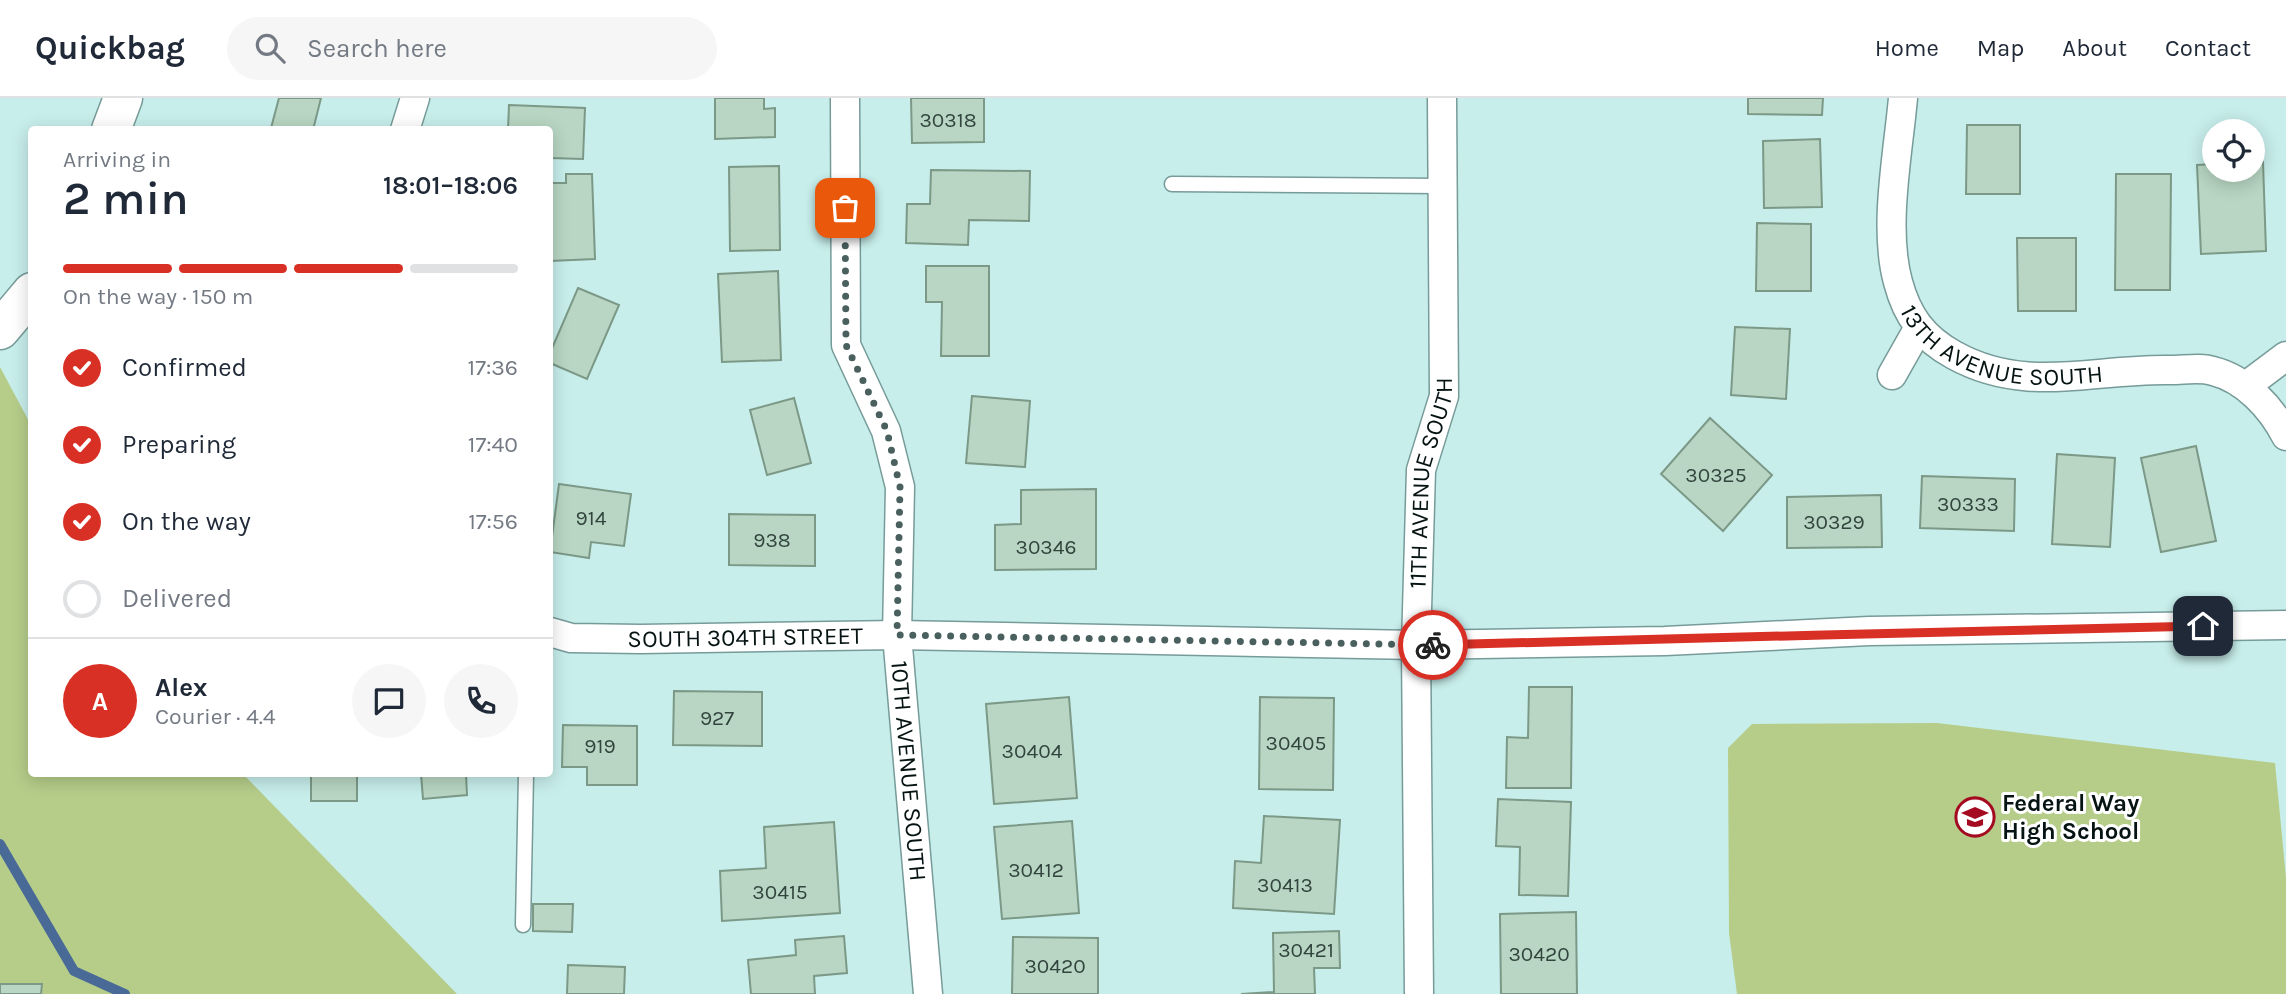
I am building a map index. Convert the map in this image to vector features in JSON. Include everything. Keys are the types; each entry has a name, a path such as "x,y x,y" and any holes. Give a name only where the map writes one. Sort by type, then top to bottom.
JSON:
{"main road":[{"path":"112,126 123,98"},
{"path":"0,330 28,297"}],"street":[{"path":"406,126 415,98"},
{"name":"10TH AVENUE SOUTH","path":"845,98 846,345 887,431 900,487 897,635 928,994"},
{"name":"11TH AVENUE SOUTH","path":"1419,994 1416,645 1421,470 1444,396 1442,98"},
{"name":"13TH AVENUE SOUTH","path":"1903,98 1891,238 1898,282 1918,329 1943,349 1973,366 2018,378 2085,377 2144,369 2212,370 2246,386 2277,418 2286,436"},
{"path":"1892,375 1918,329"},
{"path":"2246,386 2286,356"},
{"name":"SOUTH 304TH STREET","path":"553,633 571,638 641,639 897,635 1416,645 1665,641 1869,631 2286,625"}],"lane":[{"path":"1172,184 1443,186"},
{"path":"523,925 526,777"}],"green space":[{"path":"0,367 28,419 28,777 246,777 457,994 0,994"},
{"name":"Federal Way High School","path":"1937,723 2275,763 2286,878 2286,994 1737,994 1729,933 1728,748 1752,724"}],"building":[{"path":"279,98 321,98 314,126 272,126"},
{"path":"715,98 764,98 764,109 775,108 775,137 715,139"},
{"path":"911,98 984,98 984,142 912,143"},
{"path":"1748,98 1823,98 1822,115 1748,114"},
{"path":"509,105 585,108 583,159 553,158 553,126 508,126"},
{"path":"1967,125 2020,125 2020,194 1966,194"},
{"path":"1820,139 1822,207 1764,208 1763,141"},
{"path":"2197,165 2202,165 2202,182 2264,182 2266,251 2201,254"},
{"path":"779,166 780,250 730,251 729,167"},
{"path":"931,170 1030,171 1029,221 969,220 968,245 906,243 907,204 930,204"},
{"path":"566,174 592,174 595,259 553,261 553,183 566,183"},
{"path":"2116,174 2171,174 2170,290 2115,290"},
{"path":"1757,223 1811,224 1811,291 1756,291"},
{"path":"2017,238 2076,238 2076,311 2018,311"},
{"path":"926,266 989,266 989,356 941,356 942,302 926,302"},
{"path":"778,271 781,360 722,362 718,274"},
{"path":"578,288 619,305 587,379 553,364 553,346"},
{"path":"1735,327 1790,329 1786,399 1731,395"},
{"path":"972,396 1030,401 1025,467 966,463"},
{"path":"794,398 811,463 767,475 750,410"},
{"path":"1710,418 1772,475 1723,531 1661,474"},
{"path":"2196,446 2216,541 2161,552 2141,458"},
{"path":"2057,454 2115,458 2110,547 2052,544"},
{"path":"1922,476 2015,479 2014,531 1920,528"},
{"path":"559,484 631,494 624,546 591,542 589,558 553,552"},
{"path":"1096,489 1096,569 995,570 995,525 1021,524 1021,490"},
{"path":"1881,495 1882,547 1787,548 1787,497"},
{"path":"729,514 815,515 815,566 729,565"},
{"path":"1529,687 1572,687 1571,788 1506,788 1507,737 1528,738"},
{"path":"674,691 762,692 762,746 673,745"},
{"path":"1069,697 1077,798 994,804 986,704"},
{"path":"1260,697 1334,698 1333,790 1259,789"},
{"path":"563,725 637,726 637,785 587,785 587,767 562,767"},
{"path":"311,777 357,777 357,801 311,801"},
{"path":"421,777 466,777 467,795 423,799"},
{"path":"1498,799 1571,802 1568,896 1519,895 1520,847 1496,846"},
{"path":"1264,816 1340,820 1334,914 1233,908 1235,861 1261,863"},
{"path":"1072,821 1079,913 1002,919 994,827"},
{"path":"834,822 840,913 722,921 720,871 766,868 764,827"},
{"path":"533,904 573,904 572,932 533,931"},
{"path":"1576,912 1577,994 1501,994 1500,914"},
{"path":"1339,931 1340,968 1314,968 1315,994 1241,994 1274,992 1273,933"},
{"path":"844,936 847,973 814,976 815,994 751,994 748,960 796,955 795,940"},
{"path":"1013,937 1098,938 1098,994 1012,994"},
{"path":"568,965 625,967 624,994 567,994"},
{"path":"0,984 42,984 41,994 0,994"}],"waterway":[{"path":"0,844 74,971 125,994"}],"way so far":[{"path":"845,208 846,345 887,431 900,487 897,635 1433,645"}],"place":[{"name":"Federal Way High School","path":"1975,817"}],"route":[{"path":"1433,645 1665,641 1869,631 2203,626"}]}
